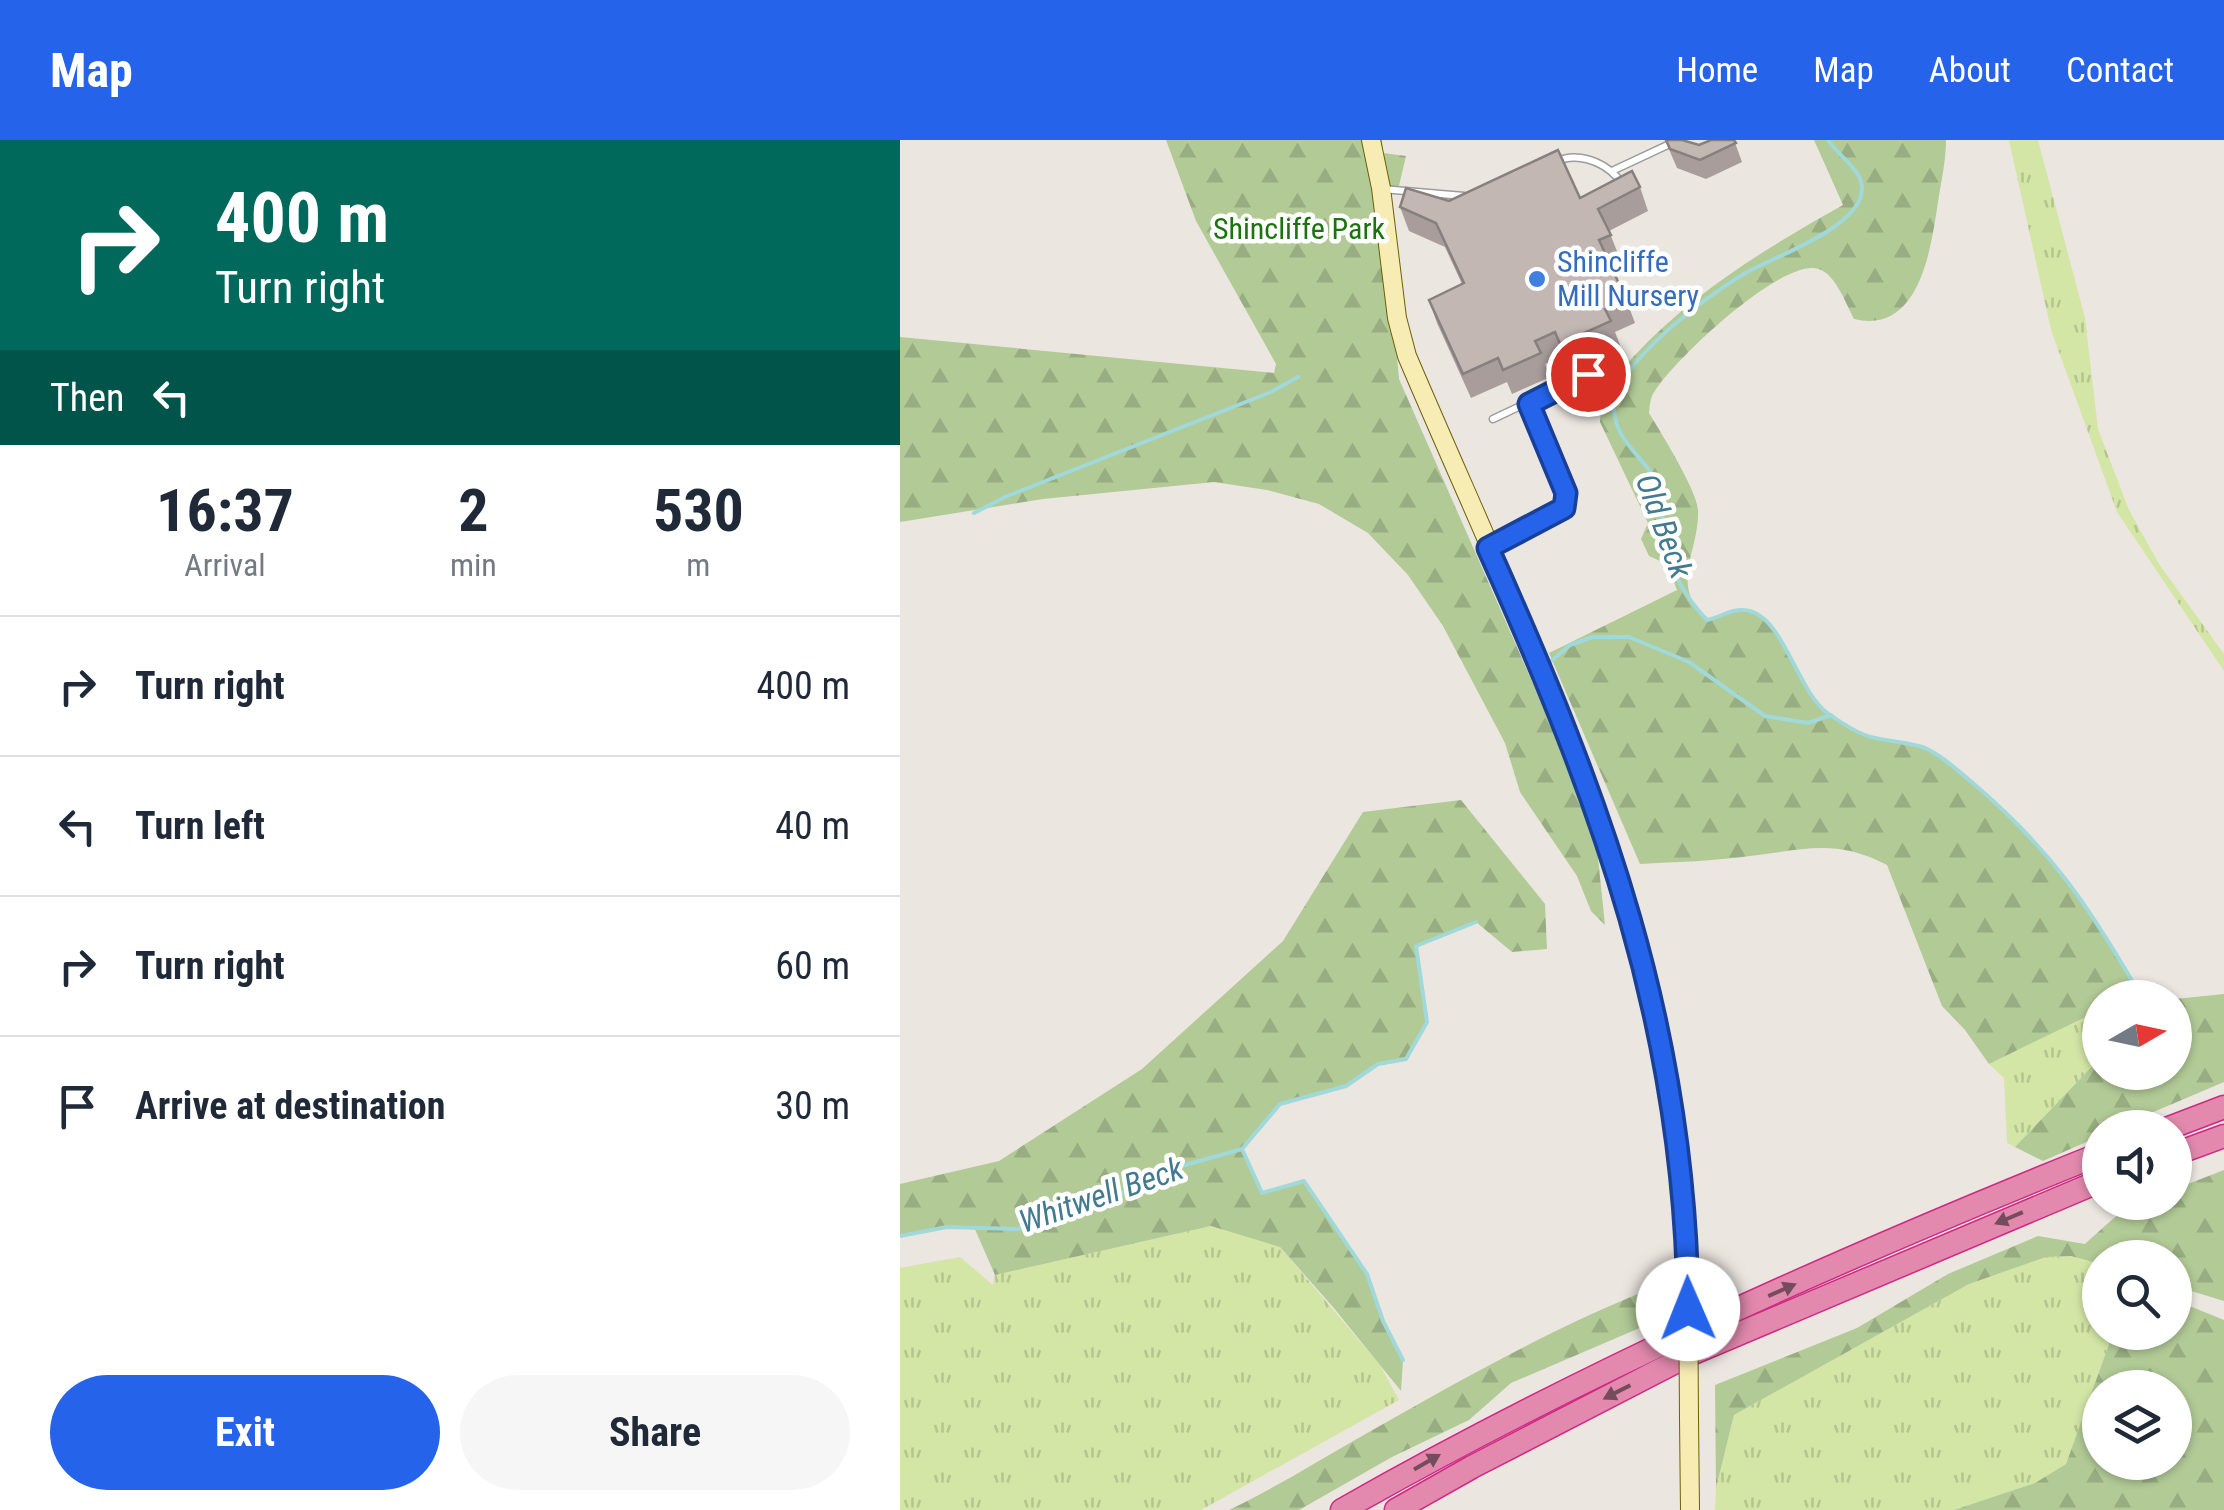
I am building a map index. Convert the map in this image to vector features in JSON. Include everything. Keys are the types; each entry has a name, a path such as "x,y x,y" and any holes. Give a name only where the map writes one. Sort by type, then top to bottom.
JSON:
{"highway":[{"path":"2192,1119 2224,1107"},
{"path":"2192,1148 2224,1136"},
{"path":"1342,1510 1464,1441 1689,1331 2082,1162"},
{"path":"1396,1510 1691,1354 2082,1190"}],"main road":[{"path":"1371,140 1381,188 1396,318 1407,356 1594,800 1635,930 1674,1112 1688,1272 1690,1510"}],"lane":[{"path":"1542,169 1566,157 1587,158 1615,174 1674,142"},
{"path":"1381,188 1474,196"},
{"path":"1493,419 1588,374"},
{"path":"1488,548 1564,508 1566,493 1529,404"}],"green space":[{"name":"Shincliffe Park","path":"1166,140 1382,140 1383,153 1406,156 1398,190 1381,189 1399,379 1578,786 1596,839 1605,925 1591,911 1577,876 1520,792 1505,743 1443,626 1408,575 1368,533 1319,504 1267,490 1214,482 1043,499 900,522 900,337 1274,373 1276,364 1196,221"},
{"path":"1814,140 1946,140 1926,263 1908,301 1894,314 1876,320 1854,319 1831,277 1819,269 1802,270 1756,294 1705,336 1653,393 1649,413 1696,501 1697,525 1688,580 1695,607 1707,620 1738,610 1756,614 1768,623 1806,686 1827,712 1866,735 1932,751 1974,784 2047,856 2131,980 2082,980 2082,1019 1989,1064 1942,1006 1887,865 1851,851 1819,848 1640,864 1549,653 1677,590 1667,564 1649,556 1641,539 1648,523 1600,422 1609,385 1658,332 1707,291 1843,205"},
{"path":"2009,140 2038,140 2085,318 2098,429 2129,510 2159,564 2224,654 2224,671 2117,512 2051,330"},
{"path":"1461,800 1545,904 1547,949 1512,952 1476,922 1416,946 1427,1022 1406,1059 1378,1064 1346,1086 1280,1104 1242,1149 1262,1193 1304,1181 1367,1274 1383,1321 1403,1360 1401,1391 1280,1247 1211,1226 995,1275 974,1227 947,1227 900,1236 900,1184 999,1161 1142,1069 1283,941 1363,812"},
{"path":"2224,994 2224,1082 2158,1110 2082,1110 2082,1144 2043,1161 2015,1147 2082,1077 2082,1090 2192,1090 2192,997"},
{"path":"2082,1019 2082,1077 2015,1147 2007,1143 2004,1078 1989,1064"},
{"path":"2224,1170 2224,1301 2192,1291 2192,1240 2090,1240 2113,1220 2192,1220 2192,1182"},
{"path":"1211,1226 1279,1246 1380,1365 1399,1400 1201,1510 900,1510 900,1268 960,1257 993,1285 995,1275"},
{"path":"2038,1236 2082,1243 2082,1259 2046,1257 1969,1284 1734,1415 1716,1488 1715,1385 1857,1328 1948,1274"},
{"path":"2046,1257 2082,1259 2082,1350 2107,1350 2100,1370 2082,1370 2082,1419 2066,1464 2035,1483 1954,1510 1715,1510 1716,1488 1734,1415 1969,1284"},
{"path":"1663,1284 1670,1315 1511,1383 1469,1420 1392,1457 1299,1510 1229,1510 1510,1354"},
{"path":"2192,1307 2224,1320 2224,1510 1954,1510 2035,1483 2066,1464 2082,1419 2082,1480 2192,1480 2192,1370 2100,1370 2107,1350 2192,1350"}],"building":[{"path":"1666,140 1699,145 1711,140 1736,143 1700,160 1670,149"},
{"name":"Shincliffe Mill Nursery","path":"1558,150 1580,198 1632,171 1640,187 1598,209 1611,235 1599,240 1626,299 1605,309 1611,321 1560,344 1555,332 1535,341 1541,353 1503,370 1498,358 1463,374 1429,300 1464,283 1436,223 1400,207 1406,188 1449,201"}],"waterway":[{"name":"Old Beck","path":"1828,140 1858,175 1862,189 1858,203 1834,227 1732,281 1667,331 1629,371 1618,391 1616,421 1658,487 1668,557 1700,613 1707,620 1738,610 1756,614 1778,636 1805,686 1826,712 1865,735 1925,748 1974,784 2047,856 2131,980"},
{"path":"974,513 1005,497 1271,392 1298,377"},
{"path":"1549,663 1570,645 1593,637 1629,637 1689,662 1765,716 1808,723 1831,715"},
{"path":"1403,1360 1383,1321 1367,1274 1304,1181 1262,1193 1242,1149 1280,1104 1346,1086 1378,1064 1406,1059 1427,1022 1416,946 1476,922"},
{"name":"Whitwell Beck","path":"900,1236 947,1227 1018,1229 1098,1192 1128,1193 1157,1173 1242,1149"}],"place":[{"name":"Shincliffe Mill Nursery","path":"1537,279"}],"route":[{"path":"1588,374 1529,404 1566,493 1564,508 1488,548 1594,800 1646,970 1682,1174 1688,1309"}]}
